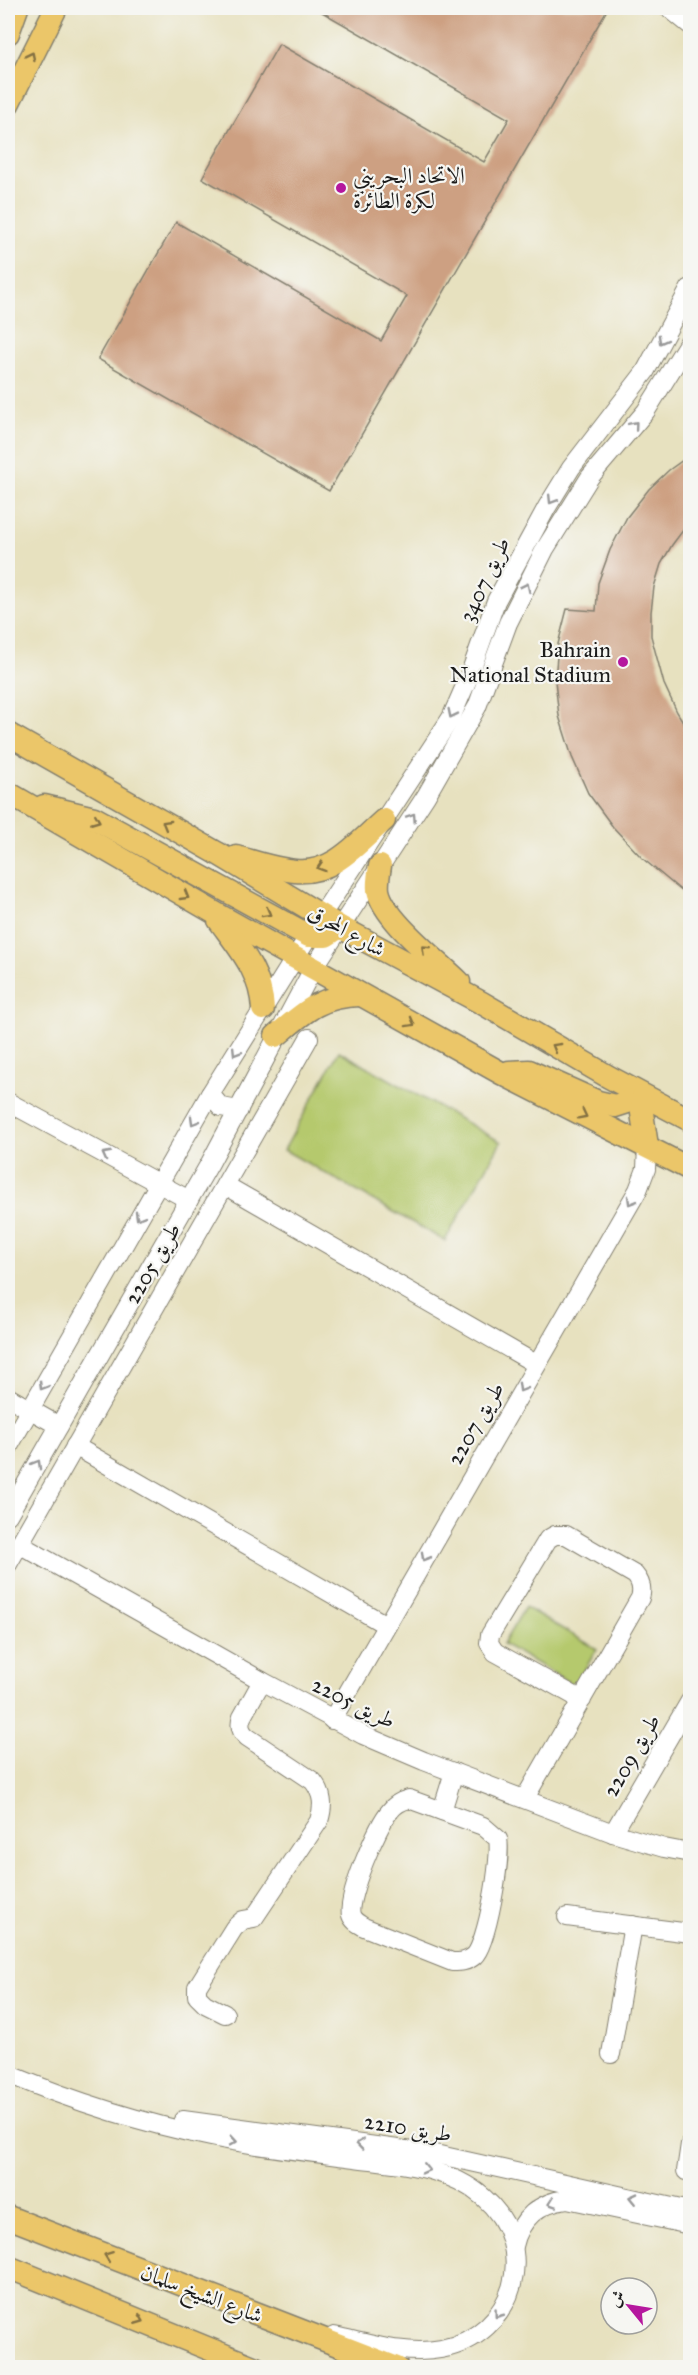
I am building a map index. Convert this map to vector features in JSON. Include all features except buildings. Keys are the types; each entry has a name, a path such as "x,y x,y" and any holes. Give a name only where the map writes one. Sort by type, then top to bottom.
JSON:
{"main road":[{"path":"8,33 17,8"},
{"path":"8,104 56,8"},
{"name":"شارع المحرق","path":"8,734 217,853 331,922 482,1003 643,1097 690,1120"},
{"path":"13,796 215,913 501,1073 690,1169"},
{"path":"13,796 94,818 309,936 326,936 331,922"},
{"path":"217,853 294,871 309,871 336,862 384,820"},
{"path":"380,866 378,891 395,921 482,1003"},
{"path":"215,913 246,957 259,981 263,1010"},
{"path":"276,1036 318,1002 335,996 360,995"},
{"path":"501,1073 530,1071 598,1102 615,1106 643,1097 642,1113 647,1146"},
{"name":"شارع الشيخ سلمان","path":"8,2217 397,2367"},
{"path":"8,2267 256,2367"}],"street":[{"path":"669,8 690,25"},
{"name":"طريق 3407","path":"304,963 331,922 384,820 420,769 451,718 496,601 547,507 571,468 645,372 690,288"},
{"name":"طريق 3407","path":"331,922 380,866 426,796 477,707 514,610 545,549 590,477 646,411 690,340"},
{"path":"496,601 514,610"},
{"path":"8,1515 239,1110 276,1036 304,963 309,936"},
{"path":"8,1448 210,1094 263,1010 304,963"},
{"name":"طريق 2205","path":"8,1564 309,1038"},
{"path":"210,1094 221,1107 239,1110"},
{"path":"8,1102 189,1200"},
{"name":"طريق 2207","path":"332,1720 638,1190 646,1169 647,1146"},
{"path":"225,1185 536,1364"},
{"path":"8,1397 58,1426"},
{"path":"75,1446 386,1625"},
{"path":"525,1798 582,1700 640,1598 641,1586 635,1575 566,1535 558,1533 549,1539 490,1635 489,1643 495,1652 582,1700"},
{"name":"طريق 2205","path":"19,1544 332,1720 395,1749 613,1833 664,1848 690,1852"},
{"path":"225,2014 205,2004 197,1996 197,1987 234,1928 243,1920 254,1918 319,1821 322,1810 320,1790 313,1781 241,1731 242,1717 262,1681"},
{"name":"طريق 2209","path":"613,1833 690,1701"},
{"path":"442,1811 454,1772"},
{"path":"410,1800 442,1811 483,1826 498,1839 500,1848 482,1943 474,1956 465,1962 452,1962 364,1928 351,1915 350,1902 354,1890 380,1826 390,1809 400,1802 410,1800"},
{"path":"567,1917 690,1933"},
{"path":"611,2054 633,1925"},
{"name":"طريق 2210","path":"8,2074 87,2104 213,2138 426,2168 456,2178 484,2198 506,2225 514,2246 515,2270 511,2292 501,2313 489,2325 460,2343 427,2352 409,2351 288,2326"},
{"name":"طريق 2210","path":"116,2111 435,2154 690,2211"},
{"path":"682,2170 690,2144"},
{"name":"طريق 2210","path":"514,2246 520,2228 532,2213 548,2203 567,2199 690,2225"}],"green space":[{"path":"339,1051 501,1142 445,1241 284,1150"},
{"path":"525,1607 597,1649 575,1686 503,1644"}],"place":[{"name":"الاتحاد البحريني لكرة الطائرة","path":"341,188"},
{"name":"Bahrain National Stadium","path":"623,662"}]}
